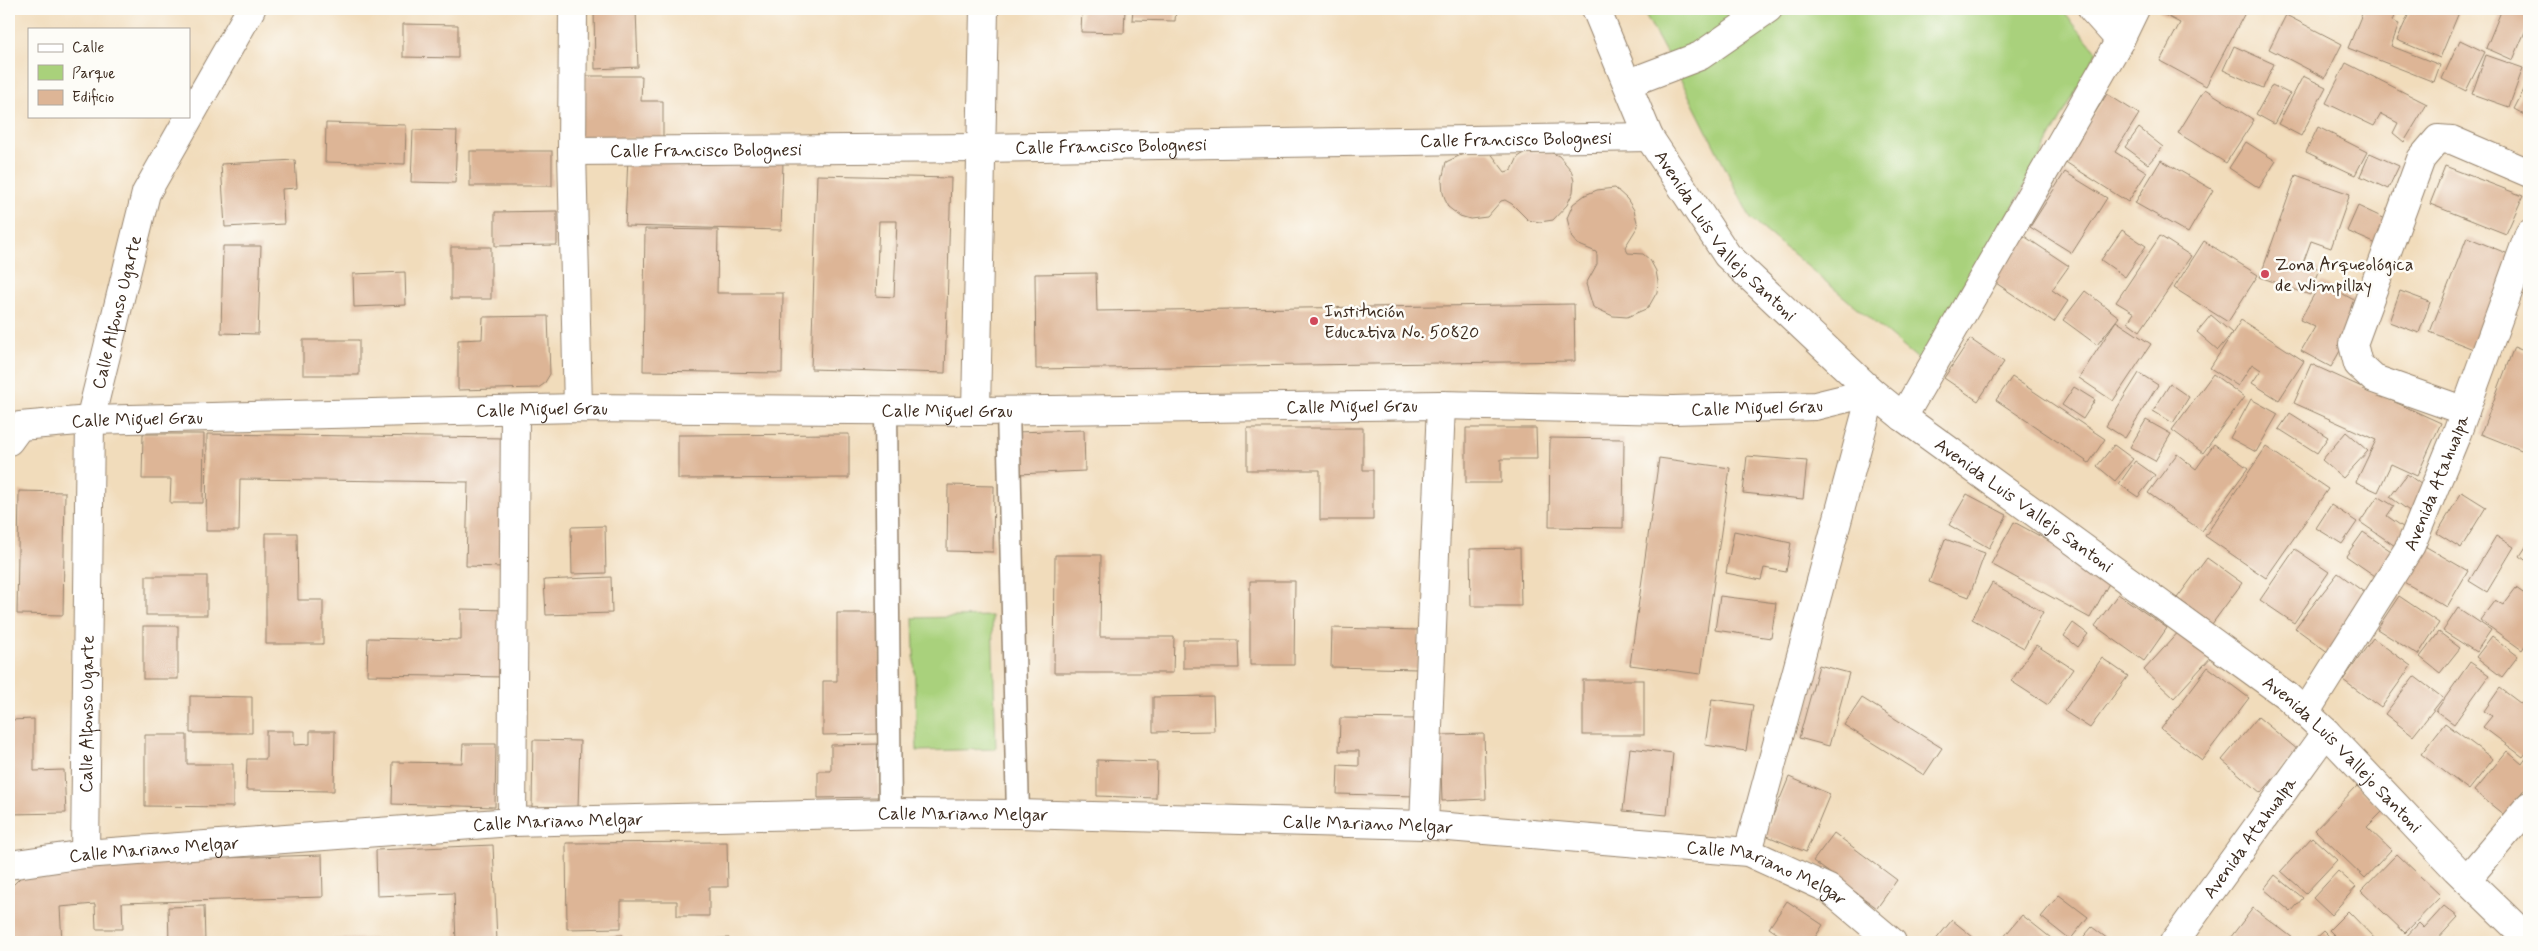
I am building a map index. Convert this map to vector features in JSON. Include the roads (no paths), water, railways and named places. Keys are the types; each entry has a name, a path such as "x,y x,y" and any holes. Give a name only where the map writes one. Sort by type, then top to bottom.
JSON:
{"street":[{"name":"Calle Alfonso Ugarte","path":"190,116 251,9"},
{"path":"573,9 572,151 578,408"},
{"path":"976,411 984,9"},
{"name":"Avenida Luis Vallejo Santoni","path":"1596,9 1629,82 1649,137 1727,255 1872,392 1903,417 2287,696 2326,732 2467,879 2529,940"},
{"path":"2092,9 2120,40"},
{"path":"1903,417 2120,40 2135,9"},
{"path":"1629,82 1700,56 1761,12"},
{"name":"Calle Alfonso Ugarte","path":"85,854 90,420 146,193 189,118"},
{"name":"Calle Francisco Bolognesi","path":"572,151 981,148 1649,137"},
{"path":"2465,410 2374,379 2358,364 2353,344 2421,159 2438,139 2452,140 2529,173"},
{"name":"Avenida Atahualpa","path":"2306,713 2411,545 2465,410 2529,234"},
{"name":"Calle Miguel Grau","path":"14,434 90,420 578,408 976,411 1441,405 1673,410 1815,406 1872,392"},
{"path":"1748,852 1872,392"},
{"path":"1424,825 1441,405"},
{"path":"512,822 514,410"},
{"name":"Avenida Atahualpa","path":"2174,942 2326,732"},
{"path":"2467,879 2529,806"},
{"name":"Calle Mariano Melgar","path":"9,865 85,854 512,822 890,813 1018,814 1424,825 1748,852 1829,889 1892,942"}],"lane":[{"path":"1008,410 1018,814"},
{"path":"886,411 890,813"}],"place":[{"name":"Zona Arqueológica de Wimpillay","path":"2265,274"},
{"name":"Institución Educativa No. 50820","path":"1314,321"}]}
